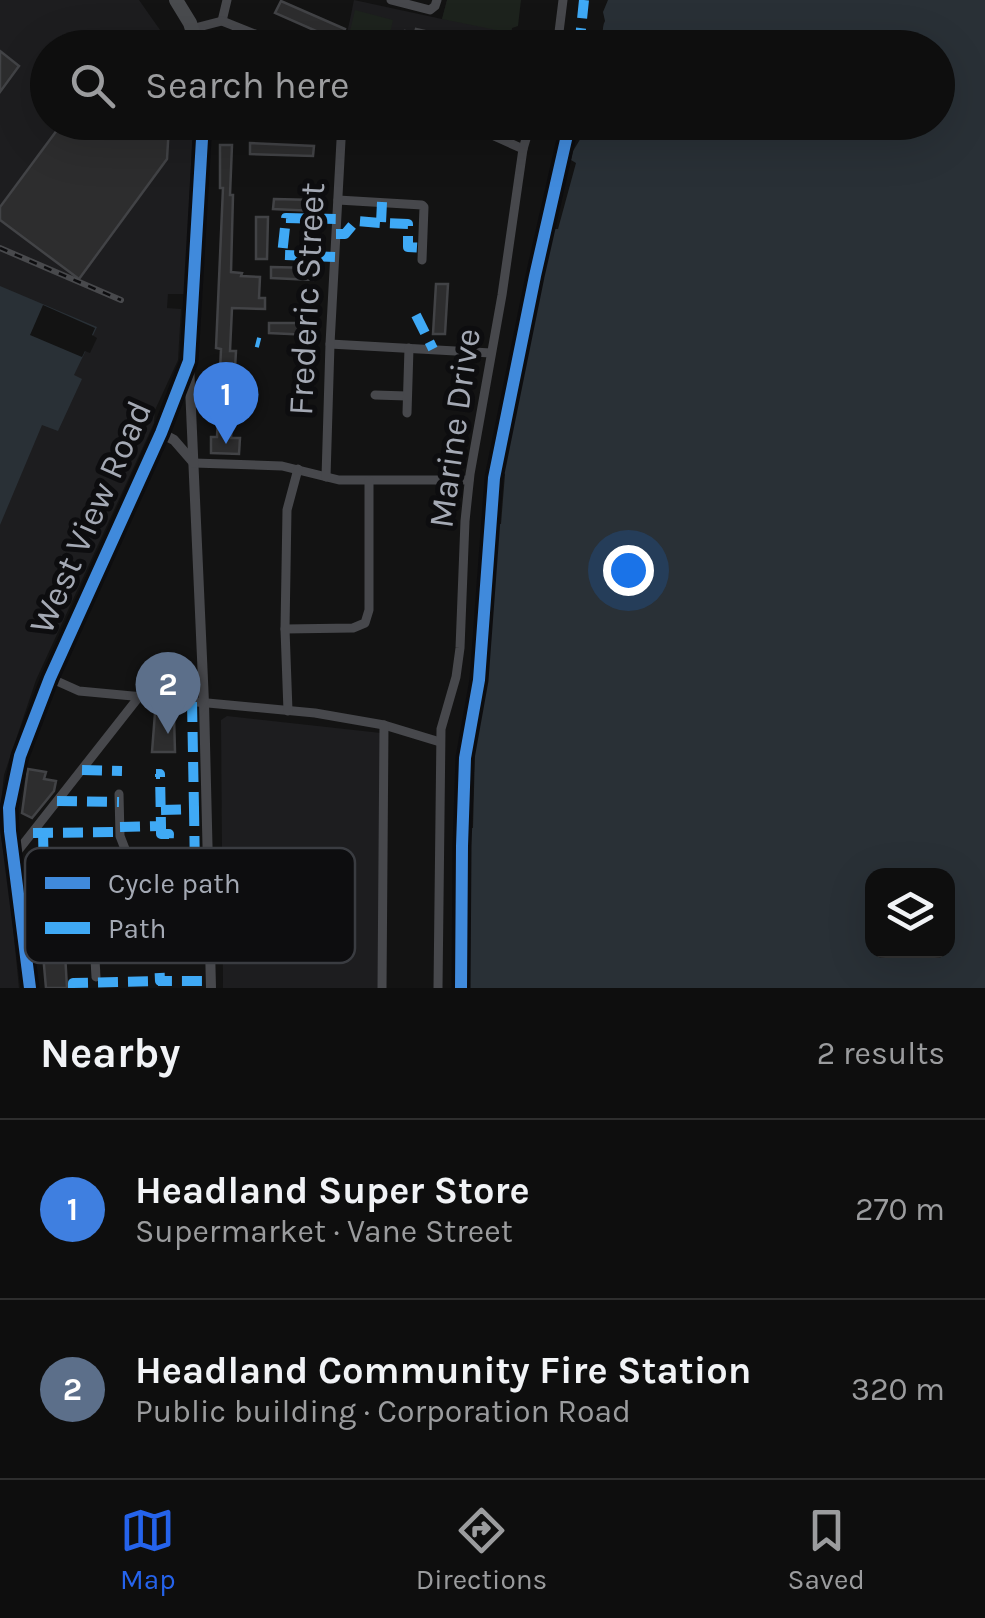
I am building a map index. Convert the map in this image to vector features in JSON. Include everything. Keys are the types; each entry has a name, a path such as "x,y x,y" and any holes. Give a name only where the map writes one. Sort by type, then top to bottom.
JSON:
{"main road":[{"path":"176,0 192,29"},
{"name":"West View Road","path":"25,945 10,819 13,785 50,678 189,362 202,140"},
{"name":"West View Road","path":"27,963 30,988"}],"street":[{"path":"222,20 227,0"},
{"path":"390,0 430,10 435,4"},
{"path":"560,30 564,0"},
{"path":"192,29 222,20 246,30"},
{"name":"Frederic Street","path":"326,477 342,140"},
{"path":"502,140 522,149"},
{"name":"Marine Drive","path":"438,988 440,742 460,648 469,480 525,140"},
{"path":"338,200 422,204 422,260"},
{"path":"330,344 491,352"},
{"path":"407,413 409,348"},
{"path":"189,362 208,848"},
{"path":"374,395 407,396"},
{"path":"161,433 174,440 194,464"},
{"path":"194,464 249,464 369,481 469,480"},
{"path":"288,711 288,510 298,469"},
{"path":"285,629 353,628 365,624 369,610 369,481"},
{"path":"50,678 78,692 334,716 384,725 440,742"},
{"path":"14,857 138,698"},
{"path":"382,988 384,725"},
{"path":"119,794 120,836 125,848"},
{"path":"17,876 25,876"},
{"path":"95,963 96,977"},
{"path":"210,963 211,988"}],"shaded area":[{"path":"0,0 139,0 160,30 30,30 30,140 192,140 185,294 168,294 167,308 181,309 178,360 155,410 154,423 36,680 4,775 0,811"},
{"path":"354,0 442,19 447,0 518,0 512,30 348,30"},
{"path":"447,0 521,0 518,26 512,30 442,19"},
{"path":"608,0 985,0 985,988 467,988 468,828 473,828 475,751 487,682 491,589 497,524 501,524 503,472 553,229 558,229 576,163 571,160 573,151 580,140 955,140 955,30 603,30"},
{"path":"355,10 393,20 391,30 350,30"},
{"path":"0,286 97,327 74,375 82,379 58,431 42,425 0,525"},
{"path":"227,716 381,733 378,988 223,988 223,963 355,963 355,848 222,848 221,720"},
{"path":"0,830 9,887 19,988 0,988"}],"pier":[{"path":"43,305 95,328 92,335 97,338 90,353 85,351 82,357 30,335"}],"building":[{"path":"281,1 345,29 314,30 275,13"},
{"path":"0,51 19,66 0,92"},
{"path":"50,140 168,140 167,159 79,279 0,220 0,207"},
{"path":"250,143 314,146 313,156 250,154"},
{"path":"220,145 232,145 231,272 260,277 259,298 265,298 265,309 232,308 230,351 236,351 231,438 240,438 239,454 211,453 211,437 217,437 221,349 216,348 223,188"},
{"path":"274,199 315,200 315,211 273,209"},
{"path":"256,217 268,217 267,259 256,259"},
{"path":"271,267 313,268 313,280 271,278"},
{"path":"436,284 448,284 445,334 433,334"},
{"path":"269,323 311,323 310,335 269,333"},
{"path":"155,713 174,716 175,752 152,752"},
{"path":"28,769 46,772 44,779 56,781 54,791 32,818 22,813"},
{"path":"44,963 66,963 67,988 46,988"}],"railway":[{"path":"0,248 121,300"}],"marked path":[{"path":"581,30 584,0"},
{"path":"382,202 381,223 408,224 408,247 423,248"},
{"path":"335,257 282,255 286,218 337,219"},
{"path":"336,234 345,234 356,221 381,223"},
{"path":"416,315 433,349"},
{"path":"256,342 260,343"},
{"path":"192,702 194,809"},
{"path":"82,770 122,771"},
{"path":"120,827 161,826 160,774 156,774"},
{"path":"57,801 119,802"},
{"path":"161,810 194,809 195,848"},
{"path":"161,826 161,834 169,834 168,848"},
{"path":"43,832 43,848"},
{"path":"33,833 120,832"},
{"path":"159,963 160,981 211,981"},
{"path":"73,988 73,983 160,981"}],"cycle path":[{"path":"25,949 9,808 20,756 50,678 161,433 189,361 202,140"},
{"path":"461,988 465,758 479,680 494,478 566,140"},
{"path":"27,963 30,988"}],"place":[{"name":"Headland Super Store","path":"226,444"},
{"name":"Headland Community Fire Station","path":"168,734"}]}
